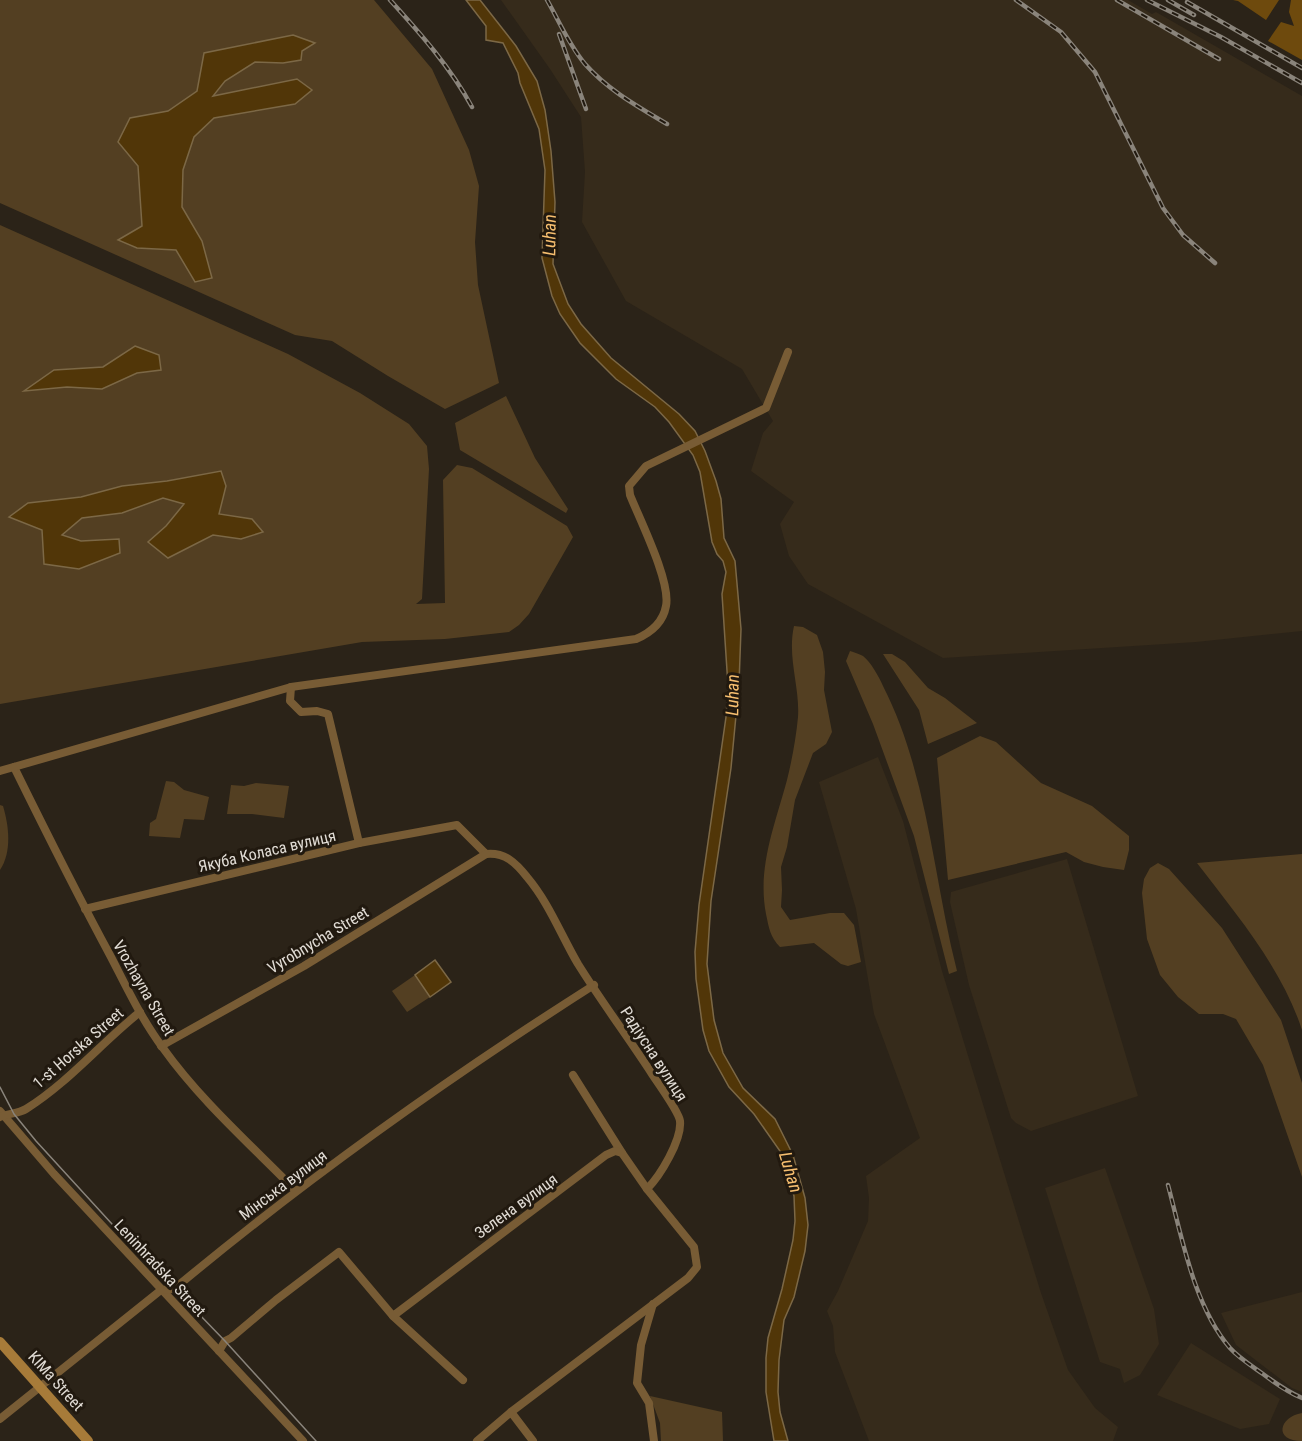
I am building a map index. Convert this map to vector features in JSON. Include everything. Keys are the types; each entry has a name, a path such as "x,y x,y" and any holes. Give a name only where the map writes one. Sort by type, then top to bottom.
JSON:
{"street":[{"path":"0,771 291,687 636,639 651,633 666,607 666,593 660,570 630,495 629,486 646,465 766,408 788,352"},
{"path":"291,687 290,701 301,712 317,711 328,714 359,843"},
{"name":"Vrozhayna Street","path":"14,767 85,909 140,1012 161,1046 224,1118 296,1191"},
{"name":"Якуба Коласа вулиця","path":"85,909 359,843 457,825"},
{"name":"Радіусна вулиця","path":"457,825 486,854 498,852 513,862 528,878 547,907 578,964 594,985 680,1119 678,1139 657,1179 647,1189"},
{"name":"Vyrobnycha Street","path":"161,1046 304,966 486,854"},
{"name":"Мінська вулиця","path":"0,1419 162,1290 174,1289 296,1191 501,1045 594,985"},
{"name":"1-st Horska Street","path":"1,1114 23,1110 46,1095 117,1029 140,1012"},
{"path":"477,1441 688,1278 697,1267 694,1247 647,1189 573,1075"},
{"name":"Leninhradska Street","path":"1,1114 303,1441"},
{"name":"Зелена вулиця","path":"393,1316 606,1155 615,1151 622,1153"},
{"path":"219,1351 225,1341 339,1252 393,1316 463,1380"},
{"path":"653,1304 641,1345 637,1383 649,1403 654,1441"},
{"name":"KIMa Street","path":"0,1342 88,1441"},
{"path":"511,1413 533,1441"}],"shaded area":[{"path":"0,0 374,0 432,69 469,150 479,186 475,242 478,285 499,383 445,409 332,341 295,335 0,203"},
{"path":"501,0 1128,0 1152,14 1156,12 1302,96 1302,631 1196,642 943,658 808,584 789,556 780,524 794,502 751,471 763,433 773,421 742,369 626,301 582,222 585,172 581,117"},
{"path":"1233,0 1279,0 1266,20"},
{"path":"1291,0 1302,0 1302,60 1268,41 1281,22 1294,26 1289,12"},
{"path":"0,225 288,354 360,393 409,424 427,446 429,469 422,599 416,604 445,603 443,480 457,465 472,468 567,526 573,537 529,614 509,632 445,639 362,642 0,704"},
{"path":"506,396 535,458 568,509 566,513 460,450 455,423"},
{"path":"794,626 803,627 817,635 823,652 824,690 832,732 826,744 813,753 795,800 781,867 781,907 790,920 844,913 854,925 861,962 848,966 841,964 814,943 780,947 772,936 766,914 764,880 766,863 789,772 798,717 792,649"},
{"path":"850,651 863,656 877,674 898,720 910,754 928,826 957,971 949,974 914,836 873,724 846,661"},
{"path":"883,654 892,654 905,662 928,688 977,723 928,744 919,710"},
{"path":"980,736 996,742 1041,783 1092,806 1129,836 1129,850 1124,870 1084,862 1066,852 948,880 937,758"},
{"path":"878,757 903,821 942,971 1041,1293 1068,1370 1095,1408 1118,1427 1113,1441 869,1441 835,1352 833,1326 827,1311 868,1221 869,1198 866,1176 920,1138 874,1014 856,909 819,782"},
{"path":"166,781 174,782 184,790 209,797 204,820 184,819 180,838 149,836 150,823 156,819"},
{"path":"256,783 289,786 284,818 227,814 231,785 244,786"},
{"path":"0,805 3,806 5,814 8,847 0,870"},
{"path":"1302,854 1302,1030 1283,985 1257,942 1197,863"},
{"path":"1067,859 1138,1096 1031,1131 1011,1118 969,985 950,902 951,892"},
{"path":"1158,863 1169,869 1222,928 1281,1020 1302,1083 1302,1177 1263,1065 1236,1019 1223,1014 1199,1014 1178,997 1160,975 1147,939 1142,893 1144,879 1150,868"},
{"path":"415,975 430,997 407,1012 392,991"},
{"path":"1105,1168 1154,1309 1159,1344 1140,1375 1124,1383 1120,1369 1100,1362 1045,1188"},
{"path":"1302,1292 1302,1392 1292,1388 1236,1345 1221,1313"},
{"path":"1191,1343 1280,1399 1269,1424 1240,1429 1157,1395"},
{"path":"650,1396 722,1412 723,1441 661,1441 660,1423"},
{"path":"1302,1413 1302,1441 1293,1440 1283,1433 1282,1428 1288,1419"}],"water":[{"name":"Luhan","path":"466,0 480,0 516,46 537,81 545,110 551,151 555,202 553,264 568,304 581,324 611,358 679,414 695,431 716,481 721,499 724,538 735,561 741,629 739,684 731,768 711,901 707,964 714,1020 723,1053 743,1088 775,1119 793,1155 805,1198 808,1225 805,1251 794,1297 784,1320 779,1360 780,1412 788,1441 774,1441 766,1392 766,1358 768,1338 793,1240 794,1196 780,1151 754,1114 729,1087 709,1051 703,1030 696,979 695,952 699,905 726,717 728,686 722,594 726,572 723,561 712,542 700,472 693,455 655,407 616,379 580,343 560,314 552,296 542,258 545,170 539,129 518,73 503,43 486,40 486,26"},
{"path":"293,35 315,43 302,51 301,60 283,63 255,62 225,81 213,96 297,79 312,90 295,104 214,118 194,137 183,170 182,207 202,241 212,278 195,282 176,250 137,248 118,240 142,226 138,166 118,142 130,118 168,111 197,91 204,53"},
{"path":"135,346 159,355 161,370 137,373 102,389 67,387 24,391 54,370 103,367"},
{"path":"221,471 226,486 219,514 252,519 263,532 241,539 213,535 168,558 148,542 166,526 184,504 163,498 122,513 82,518 62,535 81,541 119,539 120,553 79,569 44,564 42,530 9,517 28,503 81,497 122,486"},
{"path":"435,960 451,982 430,997 415,975"}],"tram line":[{"path":"0,1087 14,1114 36,1141 316,1441"}],"railway":[{"path":"390,0 445,65 472,107"},
{"path":"547,0 564,33 585,64 623,97 667,124"},
{"path":"1016,0 1061,32 1095,72 1163,208 1183,235 1215,263"},
{"path":"1117,0 1219,59"},
{"path":"1147,0 1221,37 1302,83"},
{"path":"1168,0 1194,15"},
{"path":"1187,2 1302,68"},
{"path":"559,34 586,109"},
{"path":"1168,1185 1184,1249 1198,1292 1218,1331 1241,1359 1302,1398"}]}
